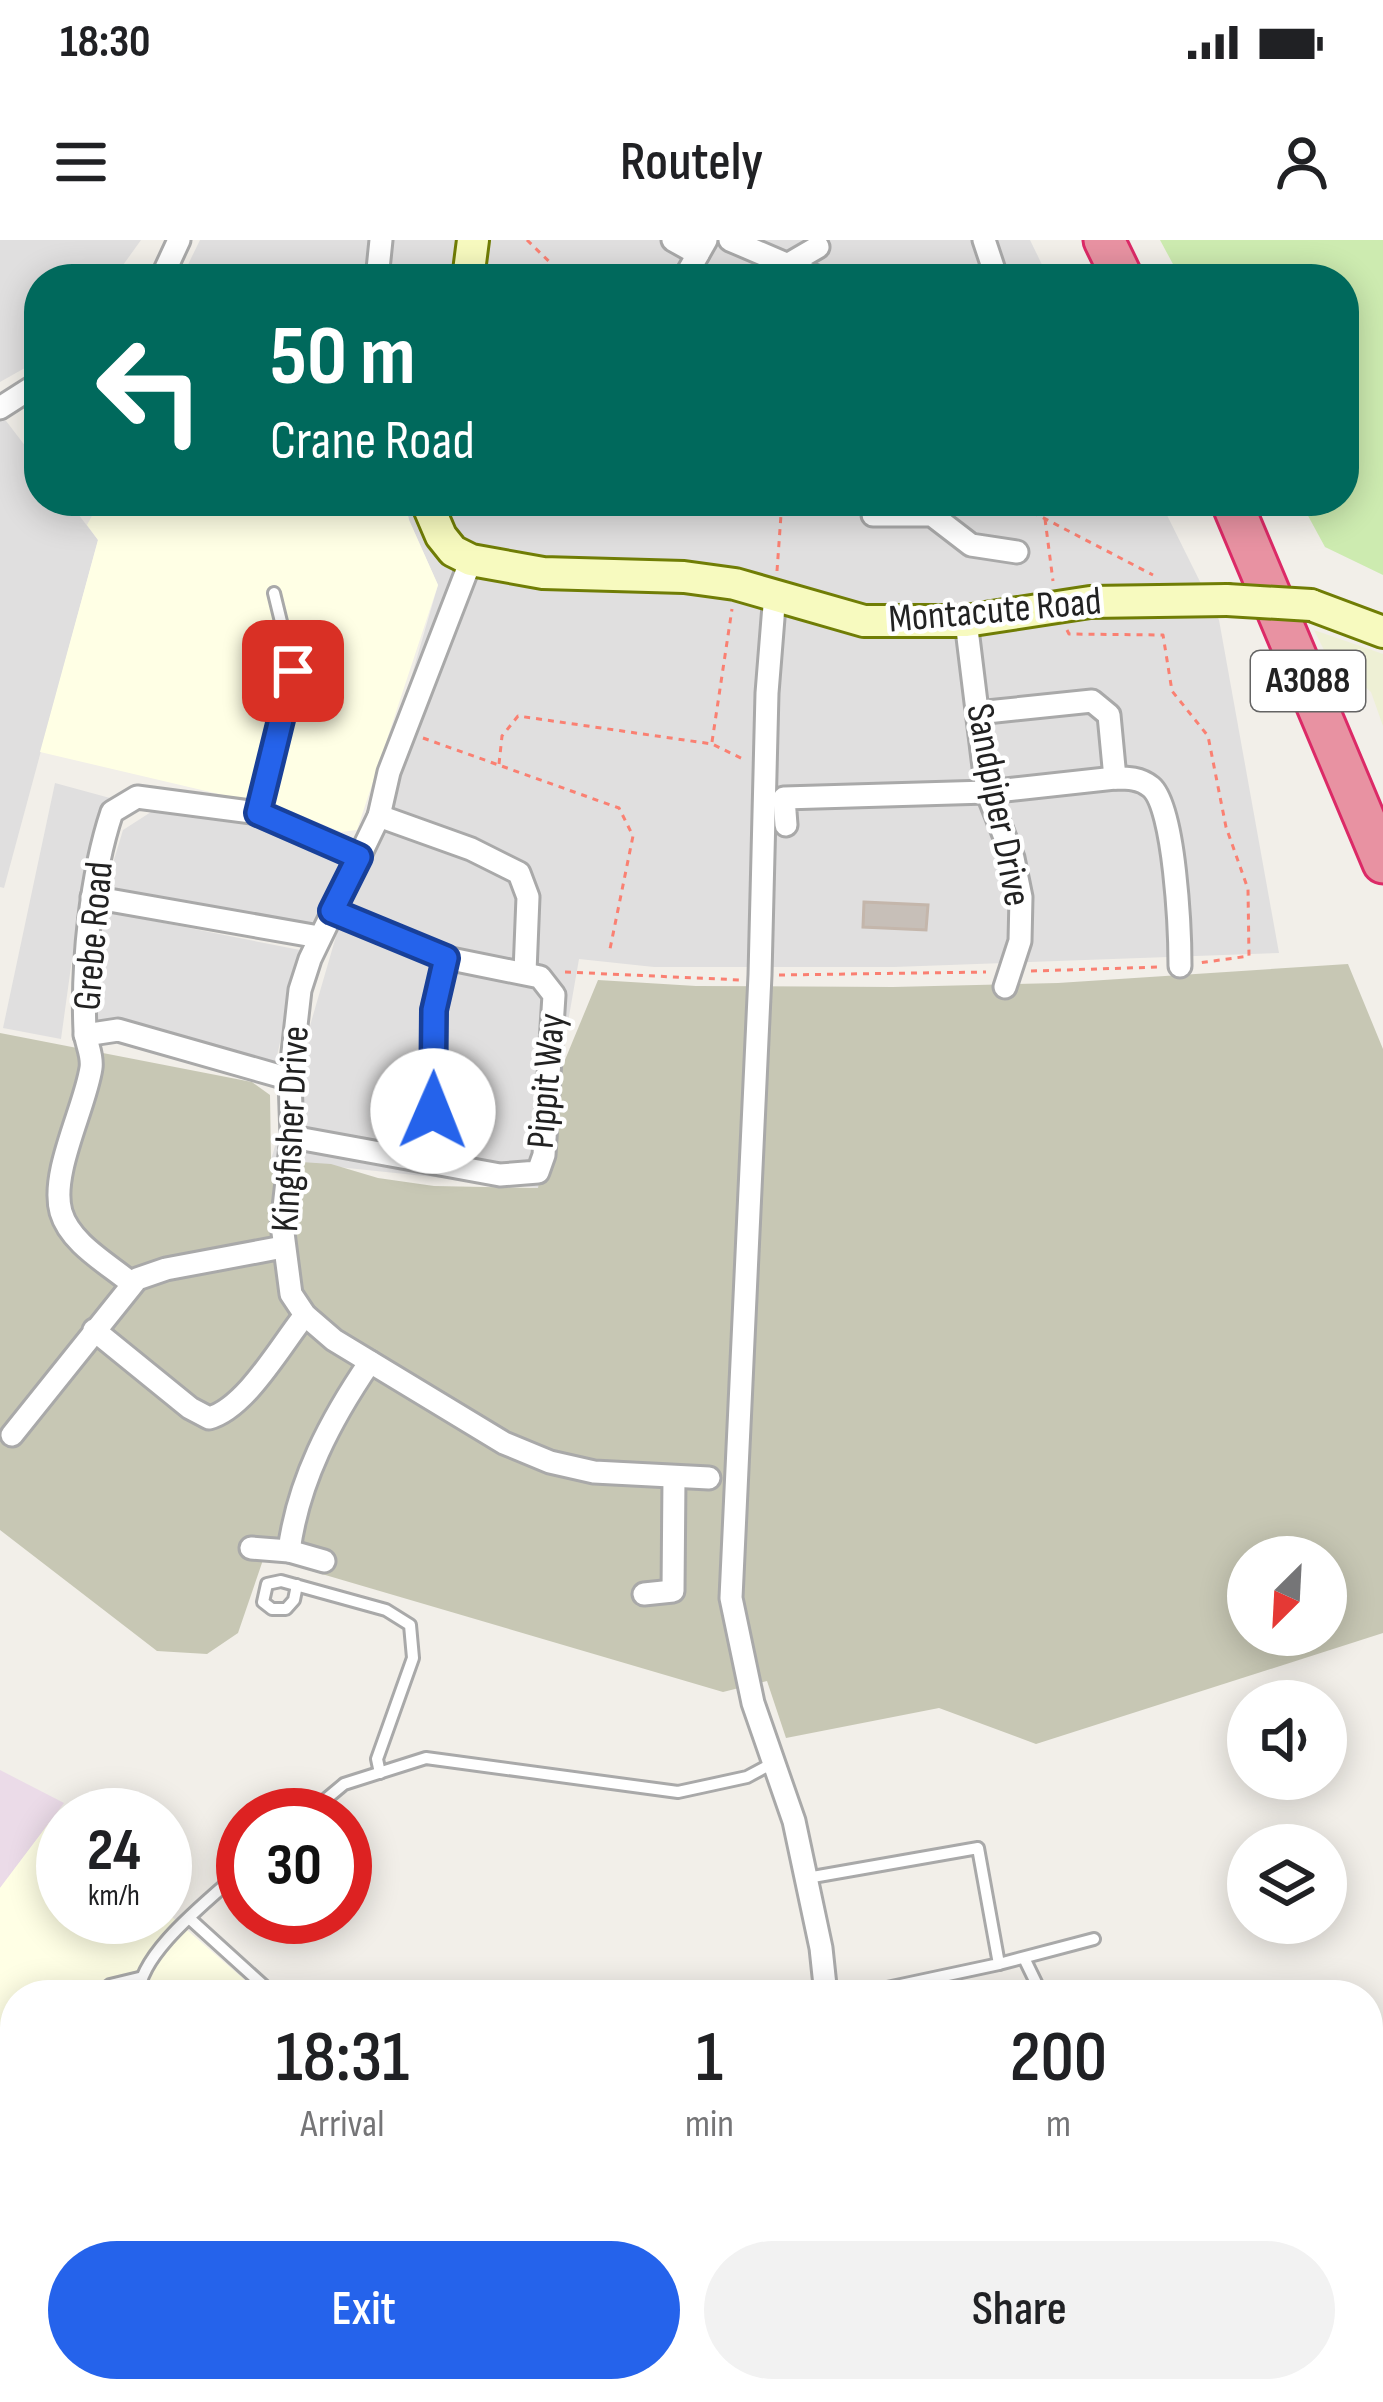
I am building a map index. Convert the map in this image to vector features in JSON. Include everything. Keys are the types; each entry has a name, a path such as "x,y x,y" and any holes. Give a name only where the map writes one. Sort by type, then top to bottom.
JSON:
{"highway":[{"name":"A3088","path":"1237,516 1383,863"}],"street":[{"path":"673,240 702,247"},
{"path":"730,240 785,264"},
{"path":"789,264 818,247"},
{"path":"432,516 453,551 471,560"},
{"path":"943,516 971,545 1017,552"},
{"name":"Montacute Road","path":"471,560 543,573 684,577 735,584 863,621 966,621 1090,602 1227,601 1310,605 1383,632"},
{"name":"Kingfisher Drive","path":"304,1315 291,1294 281,1225 292,1137 290,1079 300,990 379,816 389,772 471,560"},
{"path":"776,593 767,693 731,1598 753,1703 794,1822 823,1980"},
{"name":"Sandpiper Drive","path":"966,621 987,792 1013,858 1021,897 1020,941 1008,980"},
{"path":"977,713 1092,700 1109,716 1114,778"},
{"path":"781,707 786,825"},
{"path":"784,798 987,792 1136,779 1161,799 1180,922 1180,966"},
{"name":"Grebe Road","path":"131,1282 71,1233 59,1206 60,1182 92,1058 85,1035 92,897 97,858 112,812 137,797 258,813 359,857"},
{"path":"332,911 446,958 532,975 529,897 519,873 471,849 379,816"},
{"path":"92,897 320,938"},
{"path":"426,1160 434,1087 435,992 446,958"},
{"name":"Pippit Way","path":"292,1137 500,1175 538,1172 551,1089 554,995 532,975"},
{"name":"Grebe Road","path":"85,1035 118,1030 290,1079"},
{"path":"12,1435 131,1282 166,1269 284,1247"},
{"path":"94,1330 190,1408 209,1418 238,1402 304,1315 504,1443 550,1462 594,1472 709,1478"},
{"path":"289,1551 294,1512 335,1413 370,1361"},
{"path":"644,1594 673,1591 674,1478"},
{"path":"251,1548 289,1551 324,1561"}],"lane":[{"path":"258,813 293,671 274,593"},
{"path":"298,1586 386,1610 410,1625 413,1658 377,1759 380,1773"},
{"path":"339,1788 426,1758 678,1792 747,1778 773,1763"},
{"path":"806,1878 978,1848 1000,1964"},
{"path":"192,1915 216,1893"},
{"path":"192,1921 257,1980"},
{"path":"925,1980 1094,1939"},
{"path":"131,1980 139,1978 167,1944"},
{"path":"1024,1958 1035,1980"}],"path":[{"path":"527,240 552,264"},
{"path":"776,593 781,516"},
{"path":"1039,516 1161,578"},
{"path":"1045,519 1056,608"},
{"path":"712,744 735,584"},
{"path":"499,766 502,736 518,716 712,744 749,763 767,761"},
{"path":"405,731 620,808 633,836 610,949"},
{"path":"532,975 555,971 1008,980"}],"shaded area":[{"path":"0,240 141,240 124,264 24,264 24,368 0,382"},
{"path":"200,240 1030,240 1042,264 188,264"},
{"path":"0,413 24,444 24,516 80,516 98,540 4,888 0,887"},
{"path":"92,516 408,516 438,585 357,830 341,832 291,811 40,752 98,540 87,525"},
{"path":"408,516 1167,516 1219,620 1279,953 894,967 654,967 579,959 539,1188 271,1160 438,585"},
{"path":"1314,630 1383,654 1383,726 1371,692 1324,650"},
{"path":"55,783 110,798 86,858 61,1039 3,1028"},
{"path":"151,812 259,824 344,863 314,928 105,889 123,830"},
{"path":"103,911 300,950 274,1070 82,1028"},
{"path":"1348,964 1383,1049 1383,1633 1347,1645 1347,1536 1227,1536 1227,1656 1311,1656 1036,1744 939,1708 786,1738 767,1681 723,1692 264,1557 238,1633 207,1654 157,1651 0,1530 0,1033 252,1082 270,1095 271,1160 331,1164 378,1178 434,1186 538,1188 560,1072 598,980 696,986 1058,983"},
{"path":"0,1770 36,1789 36,1840 0,1888"},
{"path":"36,1840 36,1944 192,1944 192,1934 245,1980 0,1980 0,1888"}],"green space":[{"path":"1160,240 1383,240 1383,575 1325,547 1308,516 1359,516 1359,264 1173,264"}],"building":[{"path":"864,902 928,905 926,930 863,927"}],"route":[{"path":"293,671 258,813 359,857 332,911 446,958 435,992 433,1111"}]}
